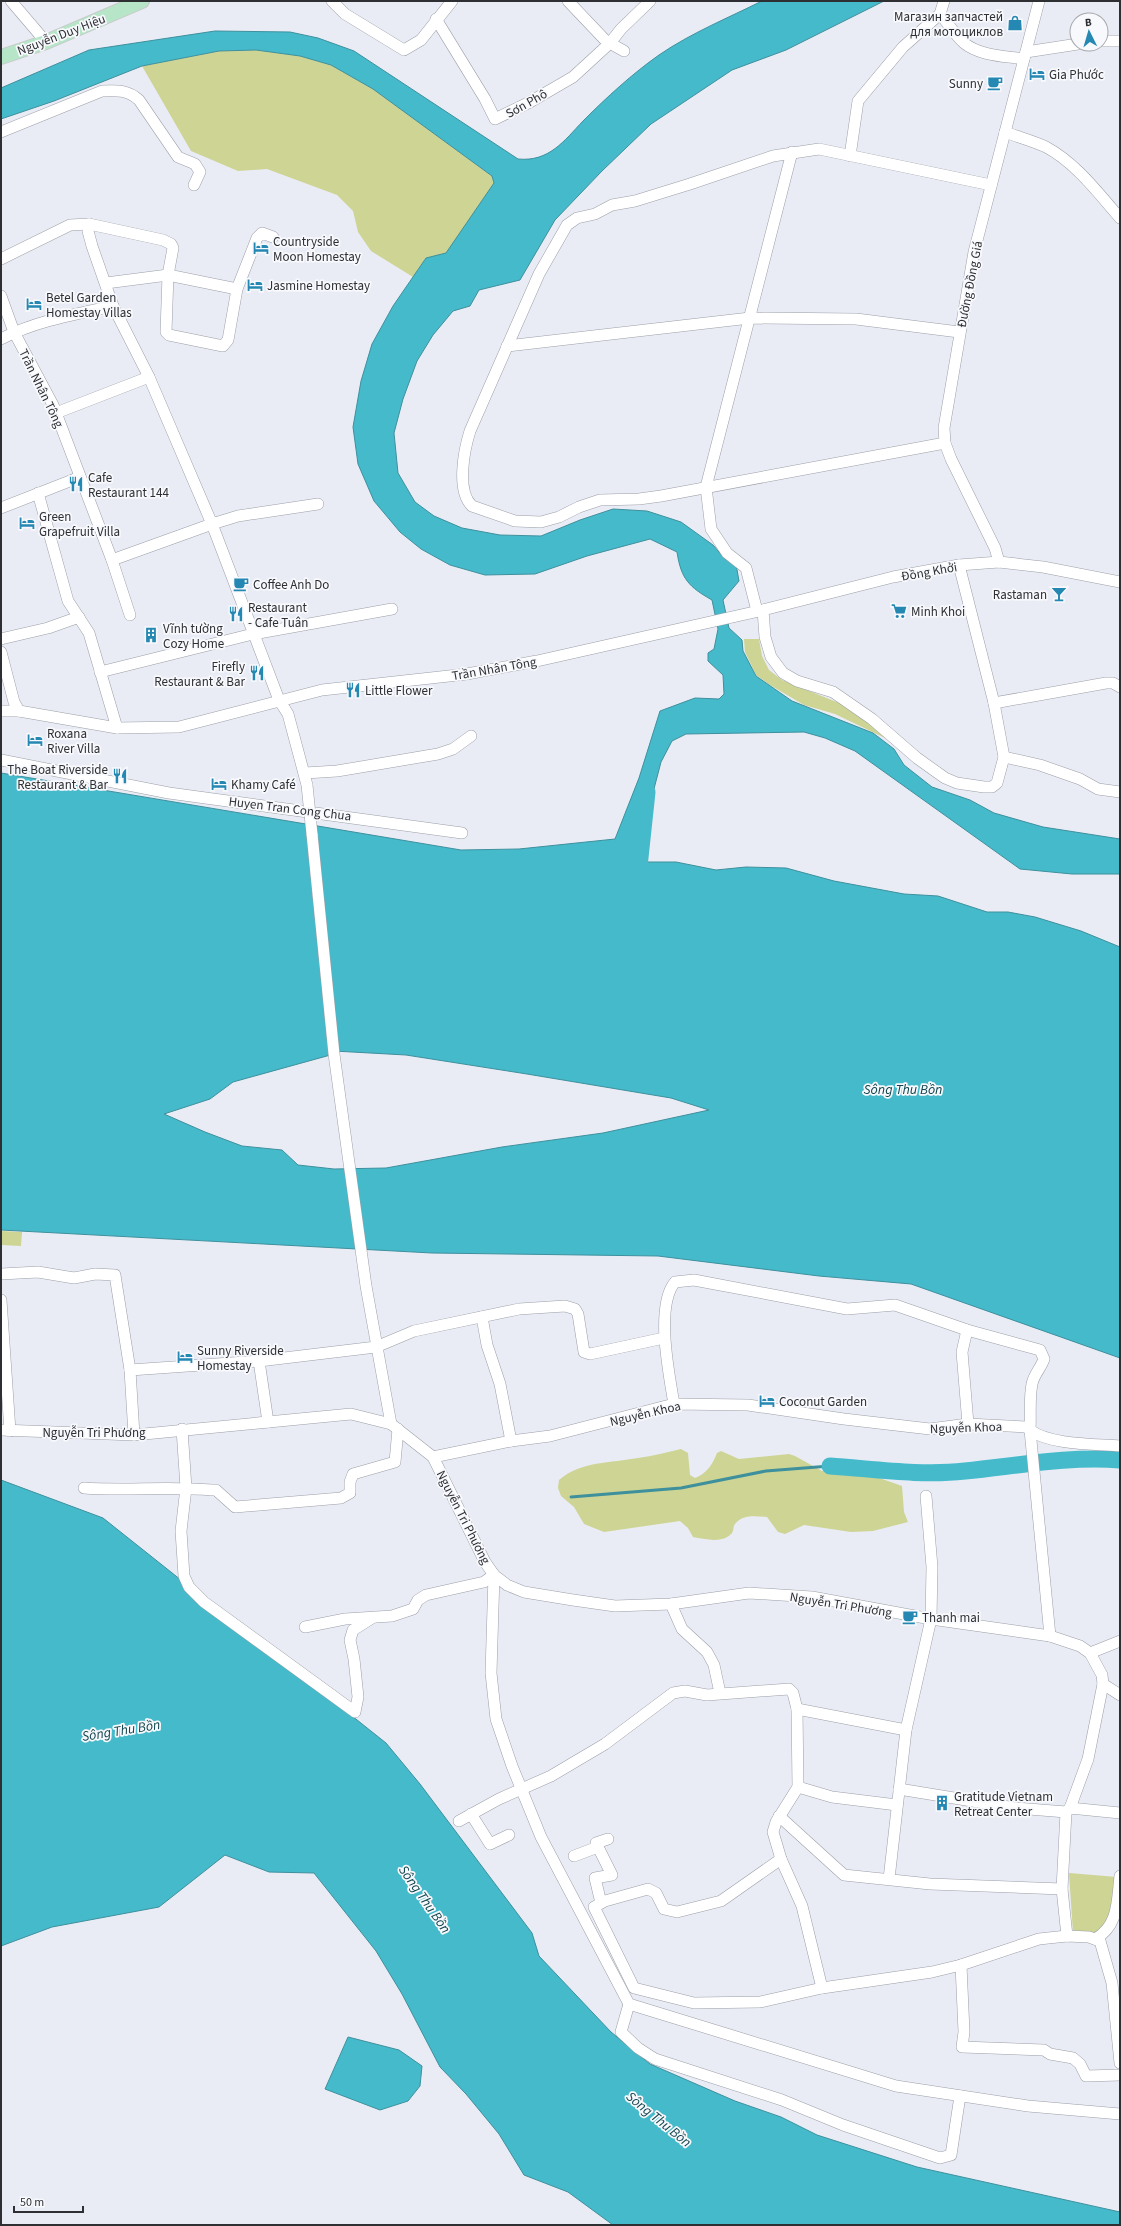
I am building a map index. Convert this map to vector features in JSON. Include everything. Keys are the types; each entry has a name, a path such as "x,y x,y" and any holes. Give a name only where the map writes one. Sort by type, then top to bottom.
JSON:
{"main road":[{"name":"Nguyễn Duy Hiệu","path":"1,56 46,42 142,1"}],"street":[{"path":"11,1 46,42"},
{"path":"332,1 345,14 404,50 421,40 436,19 452,1"},
{"path":"568,1 606,40 624,51"},
{"path":"606,40 621,29 650,1"},
{"path":"850,156 858,101 903,47 940,14 944,1"},
{"name":"Đường Đồng Giá","path":"999,562 995,548 945,443 944,428 959,332 973,259 1039,1"},
{"path":"940,14 962,42 972,48 1025,55 1069,46"},
{"name":"Sơn Phô","path":"436,19 495,119 530,102 573,77 606,40"},
{"path":"1109,41 1120,41"},
{"path":"1,132 102,91 116,90 132,94 140,100 178,157 195,164 198,168 200,172 194,185"},
{"path":"1005,132 1039,144 1054,153 1096,189 1120,218"},
{"path":"945,443 639,499 600,500 579,507 559,517 541,522 515,521 472,506 468,502 464,487 464,450 507,346 539,274 567,225 577,218 595,214 612,204 635,201 773,156 819,149 991,185"},
{"path":"792,152 706,487 711,529 727,553 746,568 760,611 771,657 783,673 797,681 833,692 872,719 917,758 945,778 957,783 992,787 997,783 1004,757 994,703 959,565"},
{"path":"1,259 70,225 89,224 163,240 171,244 173,248 168,275 166,332 168,335 223,346 228,340 237,289 257,238 262,233 273,237"},
{"path":"84,1488 120,1490 156,1487 216,1490 235,1507 344,1497 350,1492 350,1482 353,1474 395,1461 395,1427 376,1347 334,1054 305,773 288,714 279,700 212,524 149,377 113,306 92,246 88,231 89,224"},
{"path":"106,283 168,275 237,289"},
{"name":"Trần Nhân Tông","path":"1,296 14,332 56,413 112,560 130,615"},
{"path":"1,339 14,332 113,306"},
{"path":"507,346 750,318 856,319 959,332"},
{"path":"56,413 149,377"},
{"path":"1,508 80,477"},
{"path":"38,493 68,601 89,633 117,728"},
{"path":"112,560 238,516 318,504"},
{"name":"Đồng Khởi","path":"741,614 760,611 893,577 959,565 999,562 1043,567 1120,582"},
{"path":"100,672 253,634 392,608"},
{"name":"Trần Nhân Tông","path":"1,711 20,711 117,728 179,727 322,690 493,670 537,662 741,614"},
{"path":"1,639 48,628 78,617"},
{"path":"1,652 14,702 20,711"},
{"path":"994,703 1106,683 1113,683 1120,687"},
{"path":"305,773 337,771 438,754 454,749 471,736"},
{"path":"1004,757 1040,765 1080,779 1098,789 1120,792"},
{"name":"Huyen Tran Cong Chua","path":"1,760 169,793 462,833"},
{"path":"1,1274 38,1272 74,1278 95,1274 115,1275 130,1370 134,1435"},
{"path":"674,1404 664,1338 667,1297 675,1282 694,1280 847,1309 895,1305 967,1330 1030,1347 1043,1353 1044,1359 1042,1366 1035,1373 1032,1384 1030,1430 1050,1636"},
{"path":"1,1300 5,1431"},
{"path":"130,1370 260,1361 376,1347 414,1331 518,1309 572,1307 578,1314 584,1352 590,1354 664,1338"},
{"path":"482,1317 487,1345 500,1384 511,1441"},
{"path":"967,1330 962,1359 968,1424"},
{"path":"260,1361 268,1422"},
{"name":"Nguyễn Khoa","path":"433,1457 511,1441 550,1436 674,1404 748,1405 844,1419 930,1429 968,1424 1018,1426 1030,1430 1039,1437 1081,1443 1120,1446"},
{"name":"Nguyễn Tri Phương","path":"5,1431 134,1435 182,1429 351,1414 395,1427 433,1457 485,1562 494,1575 507,1585 524,1592 615,1606 671,1604 749,1593 812,1597 931,1619 1050,1636 1080,1646 1090,1653"},
{"path":"182,1429 186,1488 181,1531 184,1576 189,1587 218,1614 272,1651 355,1712 358,1698 354,1659 350,1640 353,1630 372,1618"},
{"path":"889,1879 906,1730 931,1619 932,1567 926,1496"},
{"path":"305,1626 345,1619 392,1616 413,1609 418,1600 426,1595 484,1582 494,1575"},
{"path":"494,1575 490,1673 496,1719 522,1789 542,1837 629,2004 621,2032 638,2048 655,2058 782,2100 843,2124 940,2158 951,2155 960,2096"},
{"path":"671,1604 682,1629 707,1652 714,1665 720,1693"},
{"path":"1067,1936 1062,1889 1068,1810 1088,1759 1103,1684 1102,1675 1090,1653 1120,1641"},
{"path":"1103,1684 1120,1695"},
{"path":"459,1820 551,1776 605,1744 673,1693 685,1691 707,1695 788,1689 793,1693 797,1709 798,1787 779,1816 774,1825 773,1832 781,1858 802,1906 822,1988"},
{"path":"797,1709 906,1730"},
{"path":"798,1787 832,1797 897,1805"},
{"path":"899,1789 1015,1808 1120,1813"},
{"path":"471,1814 490,1844 509,1835"},
{"path":"779,1816 844,1875 930,1884 1062,1889"},
{"path":"601,1903 595,1878 612,1875 596,1843 608,1839"},
{"path":"574,1856 598,1847"},
{"path":"781,1858 721,1902 672,1913 664,1909 656,1893 648,1889 601,1903 594,1907 634,1988 694,2003 760,2002 822,1988 932,1972 961,1965 1039,1939 1067,1936 1089,1937 1100,1941 1116,1981 1120,2063"},
{"path":"1095,1939 1106,1933 1114,1921 1120,1876"},
{"path":"961,1965 964,2032 962,2047 1044,2050 1050,2054 1073,2058 1080,2064 1086,2076 1120,2075"},
{"path":"629,2004 896,2086 1028,2106 1120,2114"}],"green space":[{"path":"256,50 300,56 331,65 373,89 492,176 494,183 446,254 426,258 413,277 371,251 358,232 353,211 337,195 267,169 238,171 191,151 142,66 219,51"},
{"path":"744,639 759,639 762,656 769,670 782,680 849,707 887,739 835,714 804,705 770,685 756,675 745,652"},
{"path":"1,1231 22,1232 21,1246 1,1245"},
{"path":"681,1449 688,1453 690,1475 695,1478 706,1471 717,1453 721,1451 739,1459 789,1454 822,1471 865,1473 902,1486 904,1512 908,1522 873,1531 851,1532 804,1525 785,1534 778,1532 767,1517 750,1516 738,1521 734,1525 732,1533 724,1539 719,1540 708,1540 693,1537 688,1528 680,1521 604,1532 584,1524 574,1507 561,1496 558,1488 559,1480 577,1469 607,1462 644,1457"},
{"path":"1069,1873 1117,1877 1114,1921 1099,1937 1073,1932"}],"water":[{"name":"Sông Thu Bồn","path":"762,1 884,1 786,50 732,70 651,124 602,171 555,220 520,280 479,290 470,306 453,311 433,335 417,361 403,399 394,433 398,473 415,502 434,516 462,528 500,535 541,536 580,520 613,509 647,511 681,522 713,545 725,559 736,564 739,581 723,600 729,628 742,640 743,651 756,676 792,701 873,733 894,749 904,765 932,787 970,800 994,813 1043,827 1120,839 1120,874 1072,874 1020,869 855,751 825,738 804,732 686,734 672,741 661,762 650,804 635,834 636,846 647,862 676,862 716,870 746,867 786,868 834,881 904,894 938,896 987,912 1008,912 1035,917 1081,931 1120,947 1120,1358 911,1284 819,1276 658,1256 432,1253 1,1230 1,773 461,850 519,849 615,839 639,778 660,711 695,698 719,699 724,694 723,675 708,661 708,653 714,649 718,629 712,600 697,591 687,581 681,569 677,552 650,539 587,556 535,574 485,575 450,565 421,549 400,532 374,501 358,464 353,427 361,381 372,344 393,306 426,258 446,253 494,183 492,176 373,89 331,65 300,56 256,50 219,51 142,66 54,101 1,119 1,88 89,50 215,31 290,32 318,38 354,51 518,159 529,159 547,154 555,149 610,95 659,55 697,33","holes":["334,1051 406,1055 671,1098 709,1110 603,1133 502,1147 386,1168 334,1169 298,1165 282,1150 242,1146 164,1114 210,1099 233,1082 334,1054"]},
{"name":"Sông Thu Bồn","path":"1,1480 103,1518 386,1743 420,1784 532,1933 539,1956 611,2032 650,2064 735,2101 781,2117 817,2135 917,2167 1120,2212 1120,2225 613,2225 568,2192 524,2175 499,2134 466,2094 440,2067 402,1994 376,1951 314,1873 269,1872 225,1855 159,1907 52,1927 1,1946"},
{"path":"348,2037 399,2050 422,2066 420,2086 408,2101 380,2110 325,2089"}],"waterway":[{"path":"638,876 647,792"},
{"path":"830,1466 898,1472 932,1473 965,1471 1061,1460 1120,1460"},
{"path":"571,1497 681,1488 766,1471 830,1466"}],"place":[{"name":"Магазин запчастей для мотоциклов","path":"1015,23"},
{"name":"Gia Phước","path":"1037,74"},
{"name":"Sunny","path":"995,83"},
{"name":"Countryside Moon Homestay","path":"261,248"},
{"name":"Jasmine Homestay","path":"255,285"},
{"name":"Betel Garden Homestay Villas","path":"34,304"},
{"name":"Cafe Restaurant 144","path":"76,484"},
{"name":"Green Grapefruit Villa","path":"27,523"},
{"name":"Coffee Anh Do","path":"241,584"},
{"name":"Rastaman","path":"1059,594"},
{"name":"Minh Khoi","path":"899,611"},
{"name":"Restaurant - Cafe Tuân","path":"236,614"},
{"name":"Vĩnh tường Cozy Home","path":"151,635"},
{"name":"Firefly Restaurant & Bar","path":"257,673"},
{"name":"Little Flower","path":"353,690"},
{"name":"Roxana River Villa","path":"35,740"},
{"name":"The Boat Riverside Restaurant & Bar","path":"120,776"},
{"name":"Khamy Café","path":"219,784"},
{"name":"Sunny Riverside Homestay","path":"185,1357"},
{"name":"Coconut Garden","path":"767,1401"},
{"name":"Thanh mai","path":"910,1617"},
{"name":"Gratitude Vietnam Retreat Center","path":"942,1803"}]}
